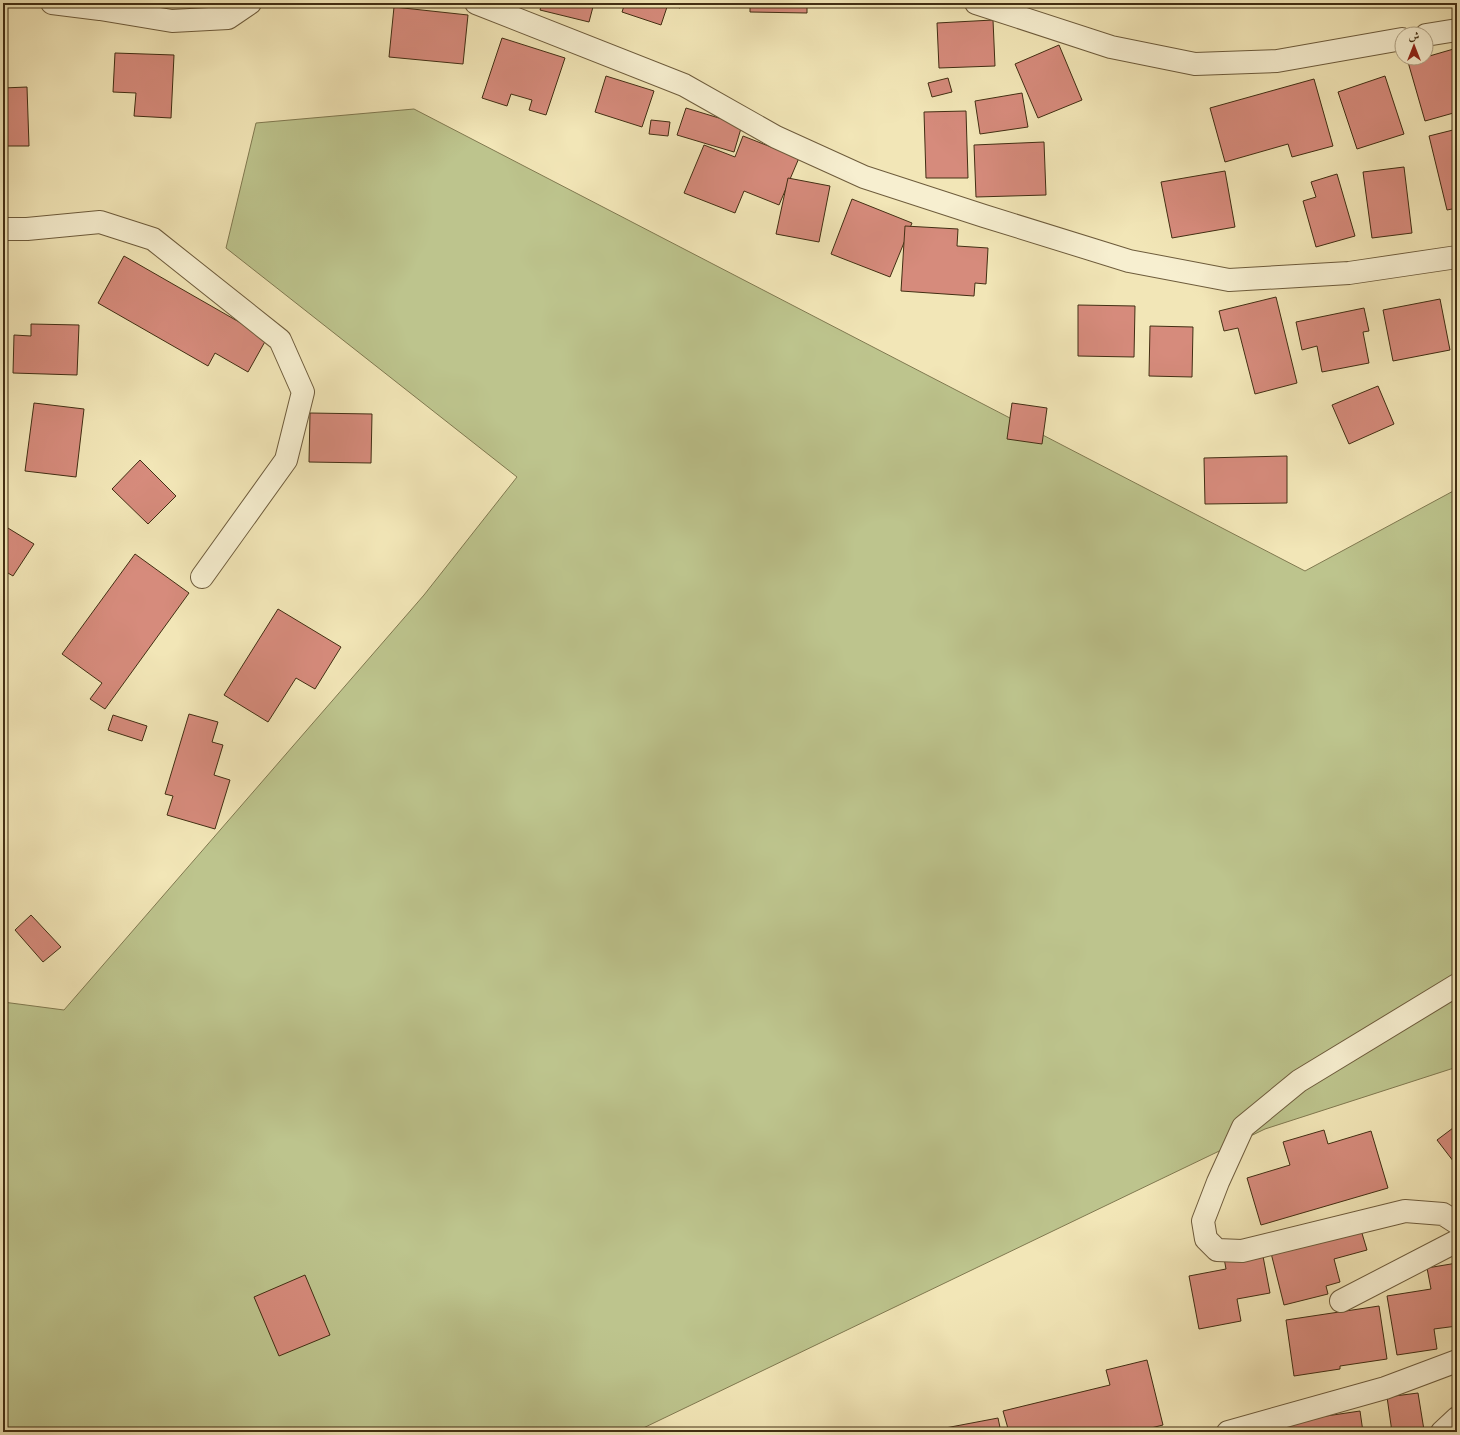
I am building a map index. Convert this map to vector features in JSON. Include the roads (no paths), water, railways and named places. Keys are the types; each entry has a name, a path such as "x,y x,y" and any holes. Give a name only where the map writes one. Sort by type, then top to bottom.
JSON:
{"street":[{"path":"52,3 172,21 228,18 250,3"},
{"path":"476,3 684,85 776,137 864,177 1129,261 1229,280 1349,273 1457,257"},
{"path":"976,3 1111,47 1195,64 1277,61 1394,40"},
{"path":"1434,34 1457,30"},
{"path":"3,229 27,230 100,222 153,239 280,340 303,392 286,460 202,577"},
{"path":"1457,985 1299,1081 1243,1127 1218,1182 1203,1221 1206,1239 1217,1250 1242,1251 1405,1210 1443,1214 1457,1222"},
{"path":"1342,1301 1457,1241"},
{"path":"1228,1432 1386,1388 1457,1361"},
{"path":"1442,1432 1457,1418"}]}
